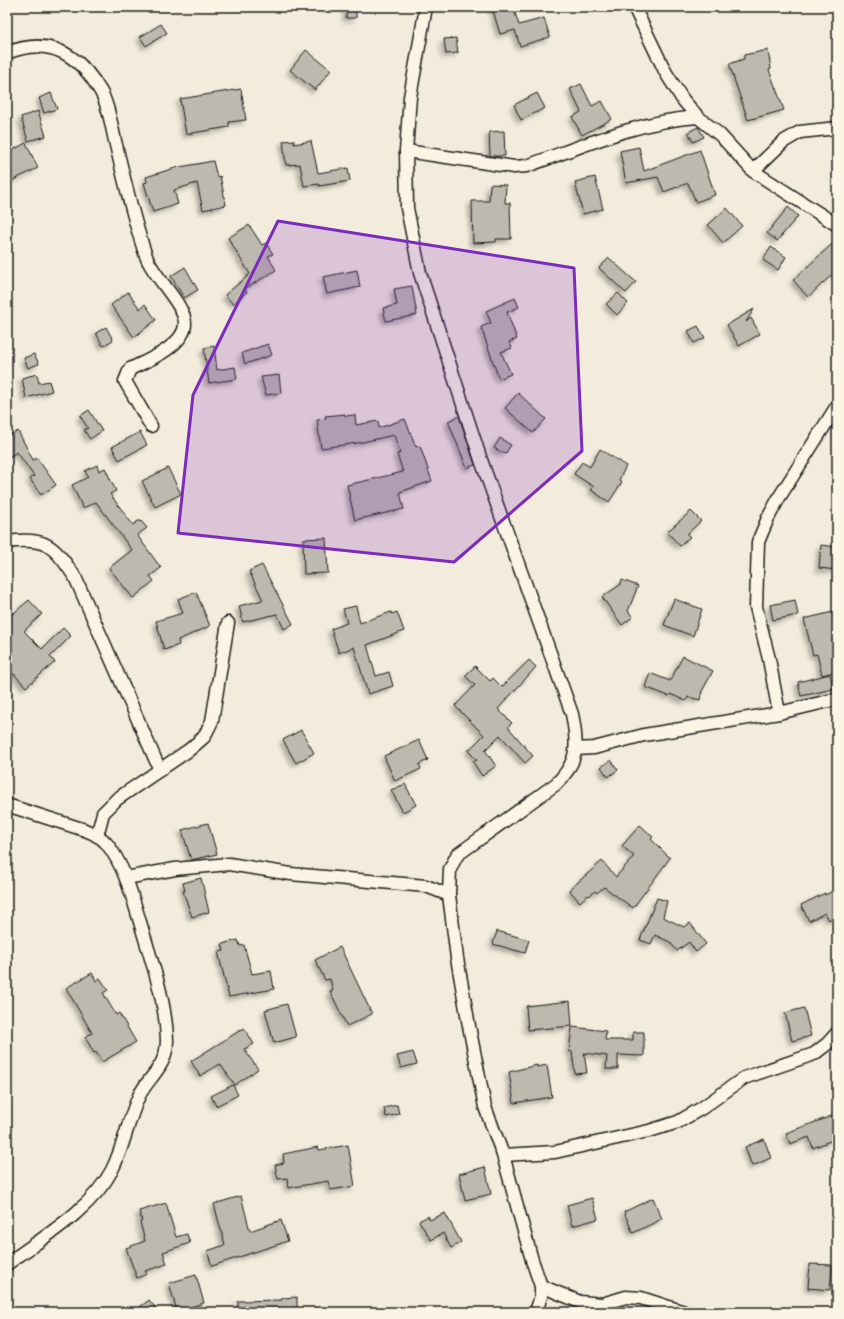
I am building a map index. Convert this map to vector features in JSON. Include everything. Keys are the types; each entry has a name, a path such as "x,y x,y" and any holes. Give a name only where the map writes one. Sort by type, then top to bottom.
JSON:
{"street":[{"path":"426,7 410,98 406,151 406,208 420,273 481,460 572,714 577,735 576,749 570,768 556,784 457,855 450,869 449,895 457,958 485,1107 503,1155 532,1260 541,1286 541,1296 536,1312"},
{"path":"634,7 666,73 683,100 698,117 720,135 753,171 837,225"},
{"path":"7,53 16,49 40,45 52,47 70,56 87,72 102,93 146,257 180,309 185,323 179,340 157,356 130,369 125,381 151,426"},
{"path":"406,151 514,167 528,166 613,134 674,119 698,117"},
{"path":"753,171 783,142 800,132 837,128"},
{"path":"779,712 769,659 756,607 758,542 768,518 780,496 837,406"},
{"path":"7,542 30,539 43,543 60,554 75,576 160,770"},
{"path":"97,836 103,814 117,799 189,750 204,737 212,721 228,623"},
{"path":"576,749 594,748 644,735 836,702"},
{"path":"7,805 85,830 97,836 107,844 126,878 160,992 167,1041 164,1058 157,1072 140,1094 119,1153 100,1190 77,1211 7,1264"},
{"path":"126,878 174,869 229,864 291,874 426,886 449,895"},
{"path":"503,1155 555,1152 649,1131 678,1122 702,1108 744,1078 814,1054 827,1044 837,1033"},
{"path":"541,1286 580,1302 602,1304 626,1297 641,1298 684,1312"}],"highlighted area":[{"path":"278,221 574,268 582,451 454,562 178,533 193,395"}],"building":[{"path":"347,7 356,7 356,18 346,18"},
{"path":"492,7 513,7 519,25 544,18 550,37 520,46 515,30 500,34"},
{"path":"161,24 167,33 146,46 140,37"},
{"path":"456,38 458,53 446,54 444,39"},
{"path":"306,50 331,70 315,90 290,70"},
{"path":"768,50 771,69 769,70 784,110 748,120 729,64 744,59 744,55"},
{"path":"581,84 592,106 602,101 612,119 582,135 572,117 581,112 570,89"},
{"path":"241,89 246,120 229,122 229,127 186,134 180,99"},
{"path":"51,93 57,109 44,113 39,98"},
{"path":"537,93 545,108 521,120 514,105"},
{"path":"38,111 46,136 28,141 21,117"},
{"path":"698,127 704,137 693,142 688,132"},
{"path":"504,131 505,156 490,156 489,132"},
{"path":"294,140 294,144 311,141 318,173 348,168 350,181 319,186 319,184 304,186 300,164 286,165 283,141"},
{"path":"26,143 38,168 7,183 7,153"},
{"path":"639,147 644,171 700,150 715,195 696,202 688,183 664,192 658,177 626,183 620,151"},
{"path":"213,161 217,177 220,176 226,205 203,210 197,183 174,190 178,204 153,212 144,183 147,182 146,177 175,168"},
{"path":"595,177 603,209 583,214 575,182"},
{"path":"490,184 506,185 505,203 510,203 511,239 496,239 496,242 473,243 472,201 489,201"},
{"path":"788,207 798,216 777,241 767,233"},
{"path":"727,208 742,226 723,243 708,225"},
{"path":"249,225 262,245 266,243 273,254 268,256 276,270 245,289 247,292 233,304 225,295 250,274 228,238"},
{"path":"832,244 837,250 837,270 808,297 793,280"},
{"path":"771,247 786,257 778,270 763,260"},
{"path":"609,258 636,282 626,293 599,268"},
{"path":"185,267 198,290 184,298 171,276"},
{"path":"357,270 360,287 327,294 323,277"},
{"path":"412,286 417,315 386,321 383,308 397,305 394,289"},
{"path":"128,292 140,309 145,304 156,320 134,337 111,305"},
{"path":"618,293 628,303 617,315 606,304"},
{"path":"515,298 519,307 507,312 517,339 509,342 512,348 501,352 511,374 499,379 481,327 491,323 486,311"},
{"path":"754,309 746,322 751,318 760,334 739,346 727,325"},
{"path":"698,326 705,338 694,343 688,331"},
{"path":"106,327 113,340 103,346 96,333"},
{"path":"268,344 272,355 245,364 242,353"},
{"path":"214,346 217,370 235,367 237,379 209,383 204,348"},
{"path":"34,354 39,364 28,368 24,358"},
{"path":"37,374 39,383 49,381 52,391 26,398 22,378"},
{"path":"279,375 281,393 266,395 261,377"},
{"path":"518,393 546,419 533,433 505,408"},
{"path":"89,410 102,431 90,439 84,430 88,428 80,416"},
{"path":"345,414 345,416 355,415 356,425 378,421 379,428 405,419 416,447 420,446 432,481 400,492 404,509 355,520 347,485 403,472 397,454 400,453 394,435 358,443 321,448 317,420 326,419 325,416"},
{"path":"459,416 475,465 467,468 448,421"},
{"path":"18,431 33,460 37,458 56,485 41,495 30,479 34,476 17,452 7,458 7,437"},
{"path":"140,432 147,445 119,460 112,447"},
{"path":"500,438 511,445 505,454 494,448"},
{"path":"600,449 626,466 619,480 622,482 609,502 591,490 594,487 574,474 582,462 590,467"},
{"path":"97,465 99,471 105,468 116,491 110,494 133,525 138,521 141,521 147,528 137,535 161,568 150,576 154,581 133,598 109,568 132,550 96,502 83,508 72,485 88,477 85,471"},
{"path":"168,468 181,494 155,507 142,481"},
{"path":"691,511 701,521 687,534 690,537 680,546 667,532"},
{"path":"326,538 328,573 304,574 303,539"},
{"path":"821,545 837,547 837,570 819,568"},
{"path":"262,565 293,624 284,629 277,614 243,622 239,606 263,600 249,571"},
{"path":"622,580 638,586 628,611 633,617 622,625 602,597 620,585"},
{"path":"196,592 210,626 178,640 179,645 164,650 156,621 183,613 178,599"},
{"path":"674,599 702,609 693,636 664,625"},
{"path":"29,600 42,614 24,631 42,649 63,628 71,636 50,657 55,662 26,687 14,674 7,679 7,619"},
{"path":"795,600 798,615 773,620 770,605"},
{"path":"356,606 360,623 391,612 392,614 397,612 404,631 367,645 376,676 389,672 393,686 368,694 354,647 339,653 331,629 347,623 343,609"},
{"path":"837,611 837,671 822,675 817,654 813,655 804,619"},
{"path":"683,656 713,671 702,691 700,700 688,697 686,701 670,694 669,696 645,687 650,673 670,681"},
{"path":"529,660 536,667 498,709 512,723 508,727 533,756 525,763 500,735 485,750 496,766 482,776 473,762 477,760 468,751 484,735 455,706 475,685 465,676 475,666 490,681 493,678 502,687"},
{"path":"830,674 833,689 801,696 798,682"},
{"path":"301,730 314,753 296,763 283,740"},
{"path":"419,740 428,760 419,764 421,769 395,781 384,756"},
{"path":"611,760 618,770 608,777 601,767"},
{"path":"405,784 416,805 403,812 391,790"},
{"path":"208,823 217,854 191,860 182,830"},
{"path":"640,825 653,837 651,839 670,858 633,908 604,887 597,893 595,891 589,896 588,895 580,902 569,890 602,861 616,877 634,856 622,846"},
{"path":"201,878 209,912 192,917 183,891 185,891 183,883"},
{"path":"837,889 837,915 829,920 825,913 809,921 801,905 825,893 825,895"},
{"path":"657,898 667,901 663,917 684,927 690,923 706,944 696,952 689,942 677,951 670,942 655,935 651,944 640,940"},
{"path":"497,931 529,940 525,953 493,944"},
{"path":"238,940 240,946 244,945 252,974 271,971 274,989 229,997 218,952 224,951 222,944"},
{"path":"340,947 372,1014 347,1026 330,991 333,990 330,979 325,980 315,960"},
{"path":"92,973 96,981 100,978 108,990 103,993 116,1015 119,1013 136,1042 102,1062 96,1052 94,1053 85,1037 92,1033 66,988"},
{"path":"570,1001 572,1026 528,1030 526,1006"},
{"path":"287,1004 296,1037 274,1043 265,1010"},
{"path":"804,1008 811,1036 792,1041 785,1013"},
{"path":"572,1027 606,1031 605,1040 633,1040 633,1032 644,1032 644,1056 618,1055 618,1069 606,1069 607,1056 584,1053 587,1073 575,1074 572,1052 569,1051"},
{"path":"244,1028 254,1044 244,1049 258,1069 235,1085 220,1064 200,1076 191,1061"},
{"path":"413,1052 417,1064 401,1068 397,1056"},
{"path":"537,1065 537,1067 547,1065 552,1097 514,1103 509,1072"},
{"path":"233,1085 238,1095 216,1106 211,1096"},
{"path":"397,1105 399,1114 386,1117 384,1108"},
{"path":"837,1114 837,1138 813,1148 809,1137 790,1144 786,1133"},
{"path":"764,1139 771,1158 752,1166 745,1147"},
{"path":"348,1145 355,1186 330,1190 328,1181 288,1188 287,1178 278,1179 275,1165 284,1163 283,1154 318,1147 319,1150"},
{"path":"485,1167 491,1194 465,1200 459,1174"},
{"path":"241,1196 250,1231 281,1220 288,1241 212,1266 207,1251 225,1245 214,1204"},
{"path":"592,1198 598,1219 572,1226 567,1205"},
{"path":"653,1198 662,1219 633,1233 624,1212"},
{"path":"166,1203 176,1237 187,1234 190,1243 163,1252 167,1264 145,1271 147,1274 137,1278 126,1248 145,1241 139,1211"},
{"path":"445,1213 461,1242 451,1248 443,1233 431,1240 419,1221 428,1216 430,1220"},
{"path":"810,1264 832,1265 830,1290 808,1288"},
{"path":"196,1275 204,1303 177,1311 169,1283"},
{"path":"297,1297 297,1312 238,1312 238,1301 282,1300 282,1298"},
{"path":"149,1300 159,1312 134,1312"}]}
